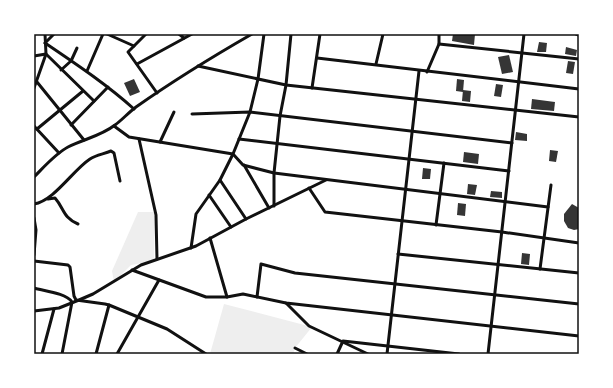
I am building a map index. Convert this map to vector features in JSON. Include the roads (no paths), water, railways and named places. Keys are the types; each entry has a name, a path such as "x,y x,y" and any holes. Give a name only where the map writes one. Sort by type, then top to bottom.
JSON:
{"street":[{"path":"34,88 46,54 45,34"},
{"path":"45,44 54,34"},
{"path":"87,71 103,34"},
{"path":"107,34 134,46"},
{"path":"146,34 128,52 157,93"},
{"path":"179,34 184,38"},
{"path":"137,64 192,34"},
{"path":"34,178 58,153 84,140 97,136 114,126 134,109 157,93 198,66 252,34"},
{"path":"191,249 193,225 196,214 220,180 233,154 250,112 258,79 264,34"},
{"path":"274,206 274,174 291,34"},
{"path":"312,88 320,34"},
{"path":"376,64 383,34"},
{"path":"427,72 439,44 440,34"},
{"path":"488,354 524,34"},
{"path":"45,44 87,71 134,109"},
{"path":"439,44 579,59"},
{"path":"61,70 71,60 77,48"},
{"path":"34,56 46,54"},
{"path":"46,54 94,102"},
{"path":"317,58 579,89"},
{"path":"198,66 286,85 579,117"},
{"path":"387,354 420,71"},
{"path":"37,82 84,140"},
{"path":"71,125 108,87"},
{"path":"37,129 83,91"},
{"path":"160,142 174,112"},
{"path":"192,114 250,112 512,143"},
{"path":"34,126 58,153"},
{"path":"114,126 129,137 233,154 243,165 269,208"},
{"path":"139,139 156,215 157,259"},
{"path":"239,139 509,171"},
{"path":"34,204 39,204 48,199 89,160 111,151 114,153 120,181"},
{"path":"436,225 444,163"},
{"path":"243,165 274,174 548,207"},
{"path":"220,180 246,219"},
{"path":"34,311 54,309 93,294 132,270 157,259 191,249 246,219 326,180"},
{"path":"540,269 551,185"},
{"path":"309,188 325,212 502,232 579,243"},
{"path":"209,195 231,227"},
{"path":"48,199 55,198 67,217 78,224"},
{"path":"34,218 36,230 34,255"},
{"path":"210,238 227,297"},
{"path":"398,254 579,272"},
{"path":"34,261 68,265 70,267 74,296 76,300 109,305 167,329 206,354"},
{"path":"257,297 261,264 295,273 579,304"},
{"path":"132,270 199,296 213,298 239,294 286,303 579,336"},
{"path":"117,354 159,280"},
{"path":"34,288 64,296 72,302"},
{"path":"62,354 72,302"},
{"path":"286,303 309,326 368,354"},
{"path":"96,354 109,305"},
{"path":"42,354 54,309"},
{"path":"343,341 459,354"},
{"path":"338,354 343,341"},
{"path":"295,348 307,354"}]}
